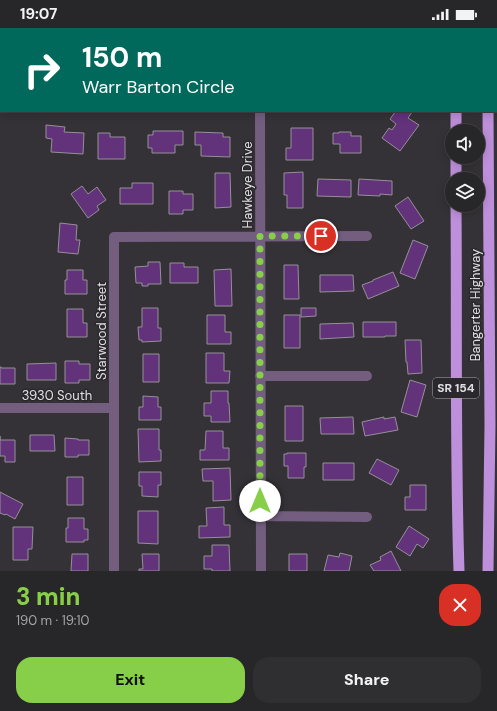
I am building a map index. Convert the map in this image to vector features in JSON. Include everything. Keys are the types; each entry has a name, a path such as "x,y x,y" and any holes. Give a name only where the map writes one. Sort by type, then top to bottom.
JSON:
{"highway":[{"path":"456,112 456,124"},
{"name":"Bangerter Highway","path":"488,112 490,425 488,571"},
{"name":"Bangerter Highway","path":"456,212 456,436 459,571"}],"street":[{"name":"Hawkeye Drive","path":"260,112 261,571"},
{"name":"Starwood Street","path":"114,571 114,236 260,236"},
{"path":"260,236 367,236"},
{"path":"260,376 366,376"},
{"name":"3930 South","path":"0,408 114,408"},
{"path":"260,516 367,517"}],"building":[{"path":"395,112 412,112 408,118 419,125 400,151 382,138 389,128 392,130 396,124 390,119"},
{"path":"46,125 65,127 64,132 84,133 83,154 51,152 52,139 46,138"},
{"path":"291,128 313,128 313,160 286,160 286,148 291,148"},
{"path":"153,131 183,131 183,145 175,145 175,153 152,153 152,148 148,148 148,135 153,135"},
{"path":"195,132 223,133 223,137 230,137 230,157 201,156 201,145 195,145"},
{"path":"351,132 351,136 361,136 361,153 340,153 340,144 333,144 333,133"},
{"path":"98,133 110,133 110,137 125,137 125,159 98,159"},
{"path":"303,172 303,208 287,208 287,195 284,195 284,173"},
{"path":"215,173 230,173 231,207 215,208"},
{"path":"318,179 351,180 351,197 317,196"},
{"path":"359,179 392,181 392,195 358,195"},
{"path":"132,183 153,183 153,204 120,204 120,188 132,188"},
{"path":"82,186 88,194 97,187 106,200 97,206 99,210 88,218 71,194"},
{"path":"169,191 183,191 183,194 193,194 193,210 183,210 183,214 169,214"},
{"path":"408,197 424,221 411,229 395,206"},
{"path":"60,223 77,225 76,240 80,240 78,254 58,252"},
{"path":"413,240 428,246 415,279 400,273"},
{"path":"148,262 160,262 161,284 148,284 148,286 142,286 142,283 136,283 135,267 148,266"},
{"path":"170,263 184,263 184,267 198,267 198,283 170,283"},
{"path":"284,265 298,265 299,299 284,299"},
{"path":"231,269 232,306 215,306 214,270"},
{"path":"67,270 83,270 83,280 87,280 87,294 65,294"},
{"path":"393,272 399,286 368,299 362,285"},
{"path":"320,275 353,275 354,291 320,292"},
{"path":"142,308 158,308 158,328 161,328 161,341 142,342 142,340 139,340 138,327 142,327"},
{"path":"301,308 316,308 316,316 301,317"},
{"path":"67,309 83,309 83,323 87,323 87,337 67,337"},
{"path":"207,315 225,315 225,332 231,332 231,344 207,344"},
{"path":"284,315 300,315 300,348 284,348"},
{"path":"363,322 396,322 396,336 363,337"},
{"path":"353,323 354,337 320,339 320,324"},
{"path":"405,340 421,340 422,373 408,374"},
{"path":"206,353 224,353 224,371 230,371 229,383 206,383"},
{"path":"143,354 159,354 159,382 143,382"},
{"path":"65,361 79,361 79,364 90,364 90,380 79,380 79,383 65,383"},
{"path":"56,363 56,380 27,380 27,364"},
{"path":"0,367 15,368 15,384 0,384"},
{"path":"410,380 426,385 417,417 401,412"},
{"path":"211,391 228,391 230,422 211,422 211,416 204,416 204,403 211,403"},
{"path":"143,396 158,397 158,407 161,407 161,420 139,420 139,407 143,407"},
{"path":"285,406 303,406 303,441 285,441"},
{"path":"353,417 354,434 321,434 320,418"},
{"path":"384,417 384,419 395,417 398,430 365,436 362,422"},
{"path":"138,429 159,429 159,450 161,450 161,461 139,462"},
{"path":"206,431 223,431 223,448 229,448 229,460 200,460 200,450 205,450"},
{"path":"30,435 54,435 55,451 30,451"},
{"path":"65,438 89,440 89,455 65,457"},
{"path":"0,440 15,440 15,462 5,462 5,456 0,456"},
{"path":"306,453 304,478 288,478 288,466 284,466 284,454"},
{"path":"377,459 399,470 391,485 369,473"},
{"path":"323,463 354,463 354,480 323,480"},
{"path":"230,468 231,500 213,501 213,481 203,481 202,469"},
{"path":"139,472 161,472 161,485 158,485 158,497 142,496 142,486 139,486"},
{"path":"67,477 83,477 83,505 67,505"},
{"path":"410,485 426,485 426,510 405,510 405,497 410,497"},
{"path":"0,492 23,504 15,519 6,514 0,513"},
{"path":"224,507 224,525 230,525 230,537 199,538 199,526 207,526 206,508"},
{"path":"138,511 158,511 158,544 138,543"},
{"path":"68,518 84,518 84,529 88,529 88,540 84,540 84,542 66,542"},
{"path":"409,526 429,539 423,548 417,544 410,556 396,547"},
{"path":"13,527 33,527 32,549 28,549 28,560 13,560"},
{"path":"212,545 229,545 230,571 212,571 212,569 204,569 204,556 212,556"},
{"path":"391,551 401,571 374,571 370,565 381,560 380,557"},
{"path":"340,553 352,556 349,571 324,571 328,555 339,557"},
{"path":"72,554 88,554 88,571 71,571"},
{"path":"142,554 159,554 159,571 139,571 139,569 143,569"},
{"path":"289,554 307,554 307,571 289,571"}],"route":[{"path":"260,501 260,236 321,236"}]}
